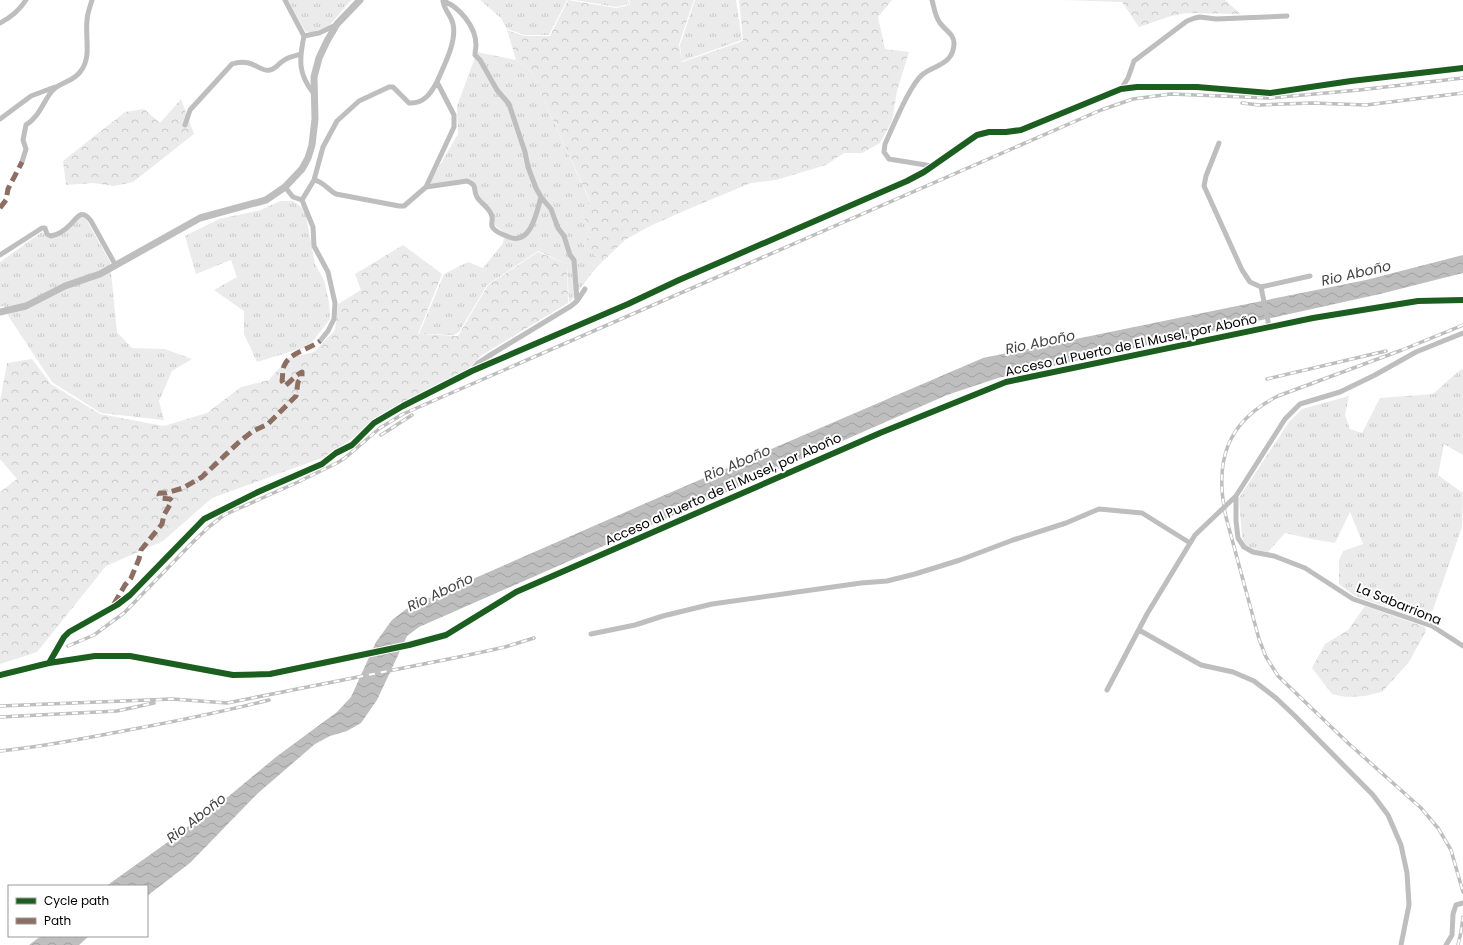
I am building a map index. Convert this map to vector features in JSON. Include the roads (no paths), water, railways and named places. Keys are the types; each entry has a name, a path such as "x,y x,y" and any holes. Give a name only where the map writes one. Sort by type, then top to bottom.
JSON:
{"street":[{"path":"0,23 12,17 20,10 26,0"},
{"path":"0,120 31,96 56,87 74,78 80,72 85,64 88,54 87,20 92,0"},
{"path":"285,0 304,36 301,54 301,68 304,78 314,94"},
{"path":"0,312 26,306 64,286 100,274 200,218 266,200 285,187 302,169 308,158 312,145 315,119 314,77 319,58 337,24 360,0"},
{"path":"302,200 314,180 323,147 330,132 337,121 359,100 389,87 393,87 409,103 414,103 424,99 429,95 437,82 451,47 453,34 453,25 442,0"},
{"path":"442,0 464,16 469,22 476,45 475,55 480,60 497,90 509,104 525,152 528,167 541,197 551,209 558,228 564,236 570,255 574,260 577,301"},
{"path":"932,0 939,23 950,33 954,42 951,54 942,64 924,73 915,82 885,144 884,152 889,158 932,166"},
{"path":"1121,89 1128,78 1134,61 1187,21 1195,18 1216,19 1287,16"},
{"path":"304,36 319,33 337,24"},
{"path":"185,125 190,110 232,64 239,61 252,63 265,70 270,70 283,60 301,54"},
{"path":"49,663 64,637 69,632 117,605 130,595 204,519 258,492 322,464 336,453 352,445 374,424 404,406 472,371 907,181 924,172 977,135 989,132 1022,130 1121,89 1137,87 1197,88 1270,93 1351,81 1463,68"},
{"path":"314,180 319,181 328,190 336,194 404,206 426,187 454,127 454,115 451,107 437,82"},
{"path":"22,162 26,149 24,140 26,125 33,120 48,96 56,87"},
{"path":"1219,143 1206,176 1204,186 1242,270 1250,282 1261,287 1310,276"},
{"path":"426,187 467,181 473,183 476,195 485,204 492,217 491,224 494,229 497,232 513,239 518,239 527,232 532,225 537,215 541,197"},
{"path":"285,187 293,197 302,200 313,227 314,246 328,272 335,303 334,319 328,331 320,341"},
{"path":"0,255 42,228 45,228 47,234 55,236 82,214 87,216 91,221 116,266"},
{"path":"1261,287 1268,324"},
{"path":"472,371 478,363 577,301 585,289"},
{"name":"Acceso al Puerto de El Musel, por Aboño","path":"0,675 49,663 95,656 130,656 233,675 270,674 408,645 446,634 524,589 880,433 1006,382 1268,324 1418,301 1463,300"},
{"path":"1107,690 1139,630 1190,542 1200,530 1236,496 1285,419 1300,404 1340,392 1375,376 1416,352 1463,334"},
{"name":"La Sabarriona","path":"1236,496 1238,538 1244,547 1253,552 1274,556 1305,568 1353,599 1432,626 1463,646"},
{"path":"591,634 635,626 663,616 712,604 861,583 886,581 915,574 960,560 1099,509 1142,514 1190,542"},
{"path":"1139,630 1201,665 1233,672 1254,680 1295,716 1373,795 1388,815 1401,845 1406,873 1409,905 1401,945"},
{"path":"1446,945 1452,935 1453,914 1456,905 1463,903"}],"water":[{"path":"1463,255 1463,273 1380,294 998,378 947,395 419,627 407,636 377,700 361,723 347,731 330,736 315,744 257,794 190,863 148,895 148,885 107,885 223,801 276,757 337,712 351,697 376,642 392,620 409,607 983,358 1366,280"},
{"path":"40,937 88,937 79,945 29,945"}],"railway":[{"path":"68,646 94,635 124,613 193,542 224,515 337,463 380,428 403,414 1101,110 1133,99 1171,94 1269,98 1359,90 1463,78"},
{"path":"1242,103 1259,105 1312,103 1366,105 1463,93"},
{"path":"1463,325 1402,350 1278,396 1260,406 1246,418 1236,431 1228,446 1223,461 1222,479 1226,517 1259,639 1266,657 1278,676 1348,743 1421,808 1438,828 1451,850 1463,892"},
{"path":"1267,379 1386,351"},
{"path":"381,435 412,415"},
{"path":"0,706 172,699 227,703 464,656 505,647 534,638"},
{"path":"0,751 92,737 196,717 269,700"},
{"path":"0,717 117,711 154,703"},
{"path":"1458,945 1463,917"}],"water label":[{"name":"Rio Aboño","path":"1356,273"},
{"name":"Rio Aboño","path":"1040,342"},
{"name":"Rio Aboño","path":"737,463"},
{"name":"Rio Aboño","path":"440,592"},
{"name":"Rio Aboño","path":"196,818"}]}
